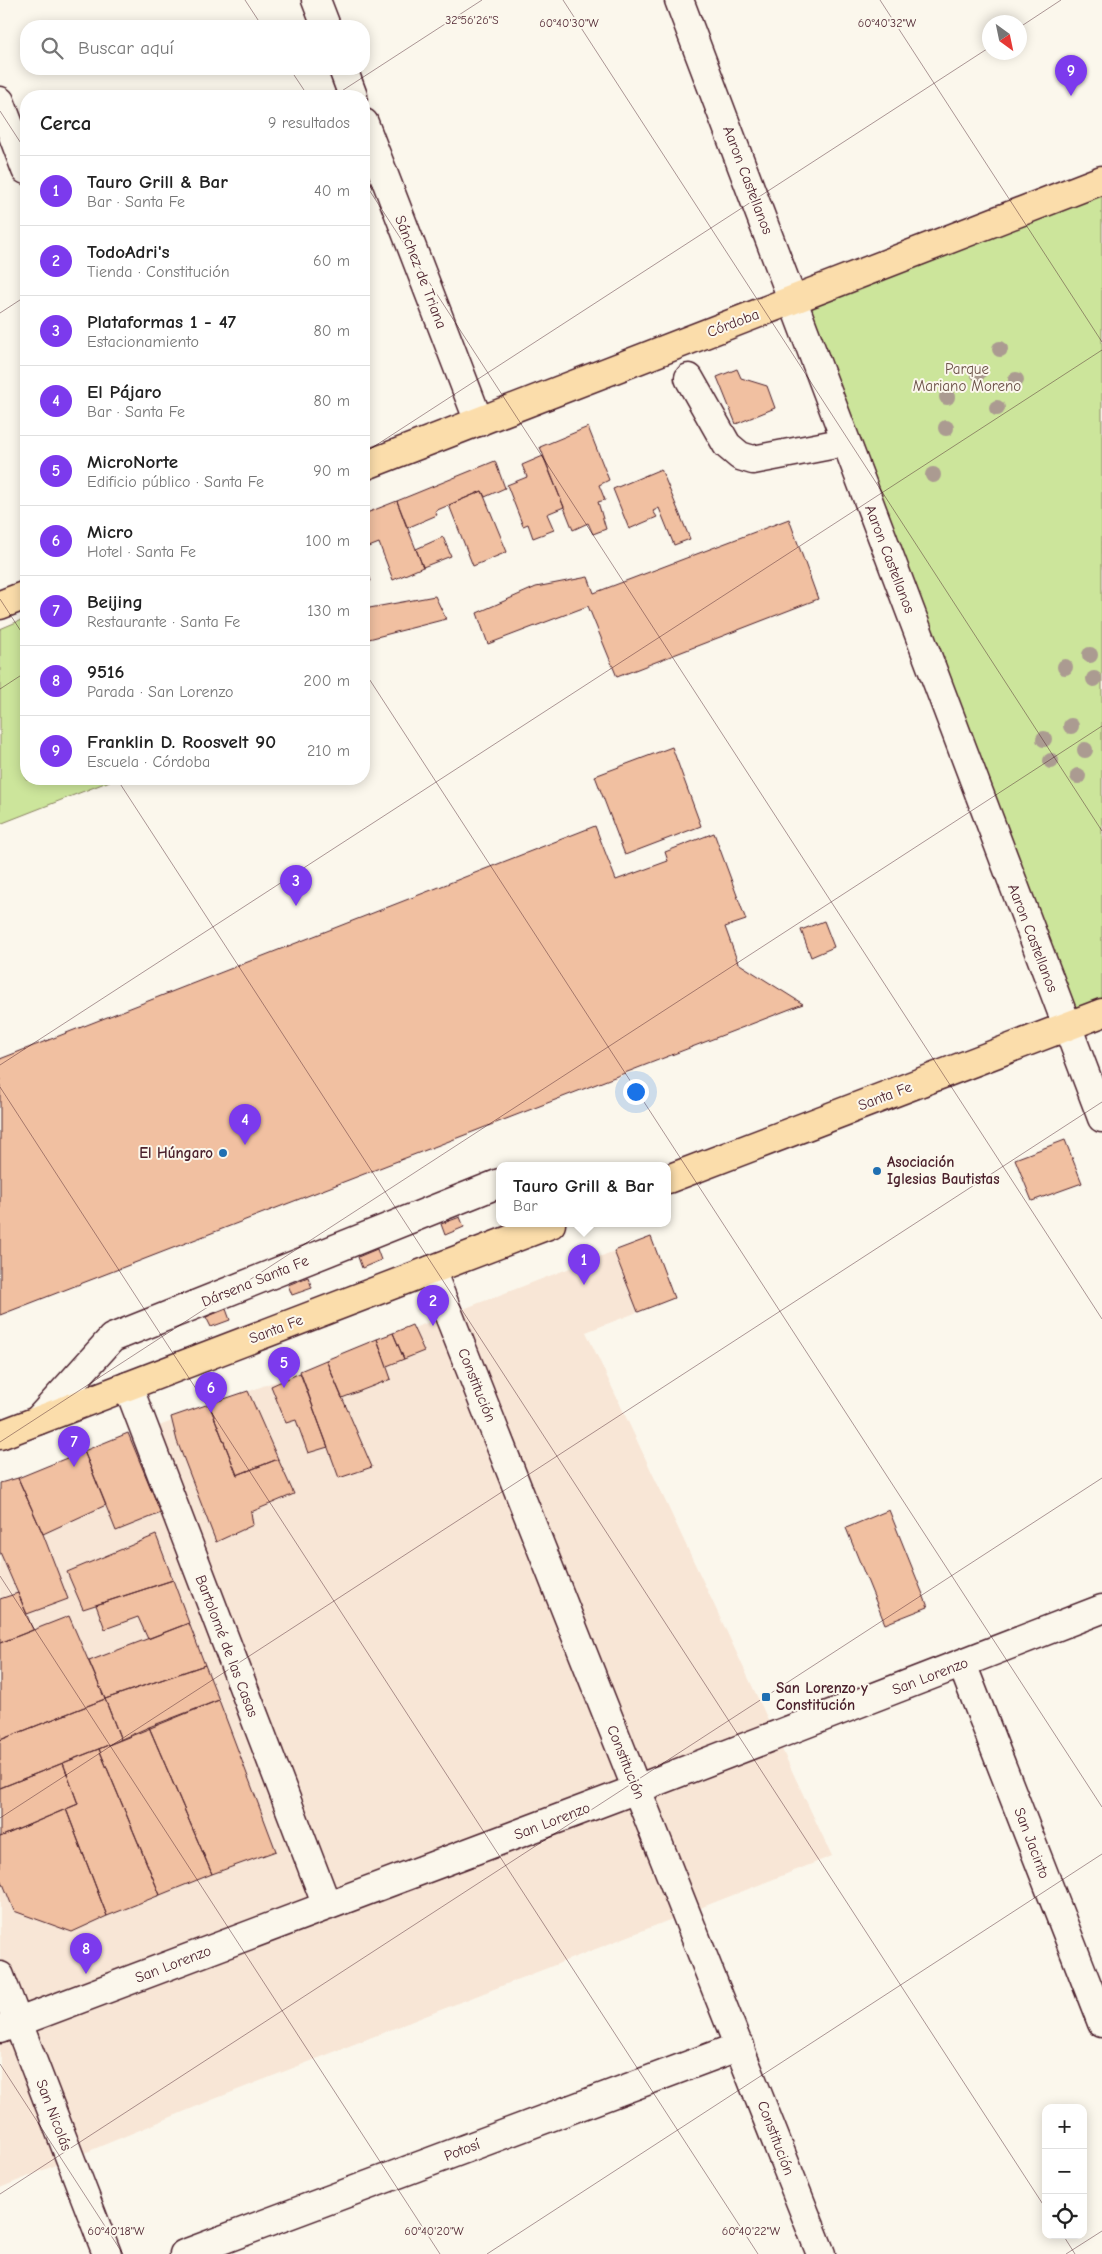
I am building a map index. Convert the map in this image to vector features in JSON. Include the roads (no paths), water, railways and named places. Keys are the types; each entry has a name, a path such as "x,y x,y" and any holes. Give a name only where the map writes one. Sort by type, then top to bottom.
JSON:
{"main road":[{"name":"Córdoba","path":"370,464 1102,180"},
{"path":"0,605 20,597"},
{"name":"Santa Fe","path":"671,1178 1102,1013"},
{"name":"Santa Fe","path":"0,1435 543,1227"}],"street":[{"path":"316,0 324,20"},
{"name":"Aaron Castellanos","path":"679,0 1102,1118"},
{"path":"345,75 352,90"},
{"path":"0,101 20,154"},
{"name":"Sánchez de Triana","path":"370,139 479,422"},
{"path":"689,378 726,445 740,456 753,460 846,442"},
{"name":"Dársena Santa Fe","path":"38,1420 112,1338 496,1185"},
{"name":"Constitución","path":"431,1270 821,2254"},
{"name":"Bartolomé de las Casas","path":"128,1386 327,1906"},
{"name":"San Lorenzo","path":"9,2026 637,1789 1102,1610"},
{"name":"San Jacinto","path":"962,1664 1102,2023"},
{"name":"San Nicolás","path":"0,1976 9,2026 107,2254"},
{"name":"Potosí","path":"184,2254 740,2046"}],"place":[{"name":"Franklin D. Roosvelt 90","path":"1071,96"},
{"name":"Plataformas 1 - 47","path":"296,906"},
{"name":"El Pájaro","path":"245,1145"},
{"name":"El Húngaro","path":"223,1153"},
{"name":"Asociación Iglesias Bautistas","path":"877,1171"},
{"name":"Tauro Grill & Bar","path":"584,1285"},
{"name":"TodoAdri's","path":"433,1326"},
{"name":"MicroNorte","path":"284,1388"},
{"name":"Micro","path":"211,1413"},
{"name":"Beijing","path":"74,1467"},
{"name":"San Lorenzo y Constitución","path":"766,1697"},
{"name":"9516","path":"86,1974"}],"park label":[{"name":"Parque Mariano Moreno","path":"967,378"}]}
